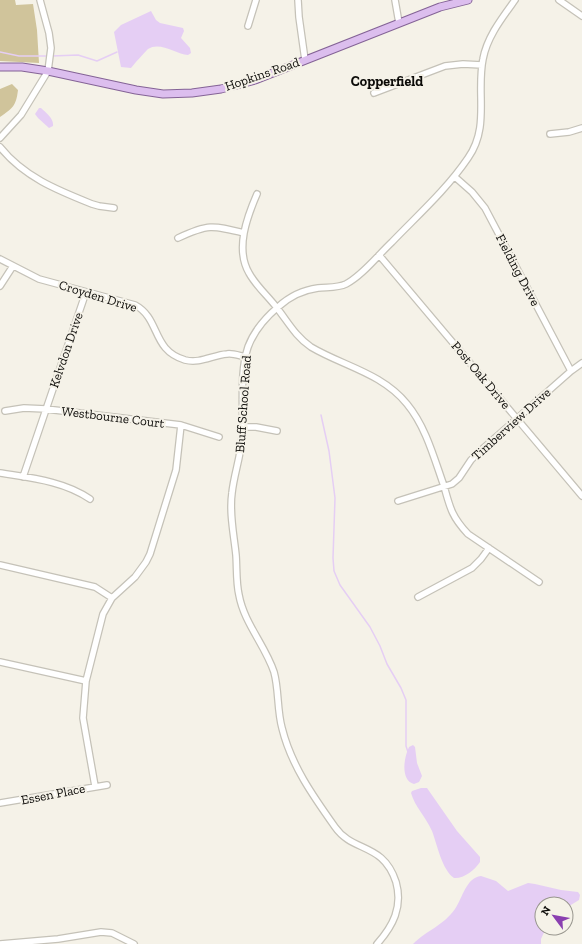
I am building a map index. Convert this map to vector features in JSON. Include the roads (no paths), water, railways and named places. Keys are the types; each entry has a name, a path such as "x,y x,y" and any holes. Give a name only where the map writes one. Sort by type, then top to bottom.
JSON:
{"main road":[{"name":"Hopkins Road","path":"0,67 22,67 48,71 136,90 163,94 191,93 254,80 440,7 468,0"}],"street":[{"path":"0,138 21,115 48,71 51,48 49,33 40,0"},
{"path":"248,26 256,0"},
{"path":"298,0 298,17 305,60"},
{"path":"395,0 399,23"},
{"name":"Bluff School Road","path":"377,944 390,928 396,915 398,898 395,880 385,861 370,850 354,843 341,834 296,767 285,742 281,725 274,674 246,615 239,595 231,499 241,450 246,357 248,348 257,329 262,322 286,300 304,291 320,288 340,287 347,284 379,255 455,177 470,156 478,140 482,117 482,65 488,42 516,0"},
{"path":"560,0 582,16"},
{"path":"374,93 445,66 464,64 482,65"},
{"path":"550,134 569,132 582,128"},
{"path":"0,147 13,161 43,183 92,204 114,208"},
{"name":"Fielding Drive","path":"455,177 472,192 485,208 571,371"},
{"path":"257,194 244,233 244,263 249,273 298,337 304,342 369,374 395,390 407,404 422,427 456,520 468,534 539,582"},
{"path":"178,238 199,229 220,226 244,233"},
{"name":"Post Oak Drive","path":"379,255 582,496"},
{"name":"Croyden Drive","path":"0,259 39,279 140,308 149,316 165,348 181,359 197,361 227,354 246,357"},
{"path":"0,286 13,266"},
{"name":"Kelvdon Drive","path":"23,477 86,292"},
{"name":"Timberview Drive","path":"398,502 452,484 459,478 471,460 479,452 582,363"},
{"name":"Westbourne Court","path":"5,411 24,408 46,409 181,425 219,437"},
{"path":"95,786 83,718 86,682 101,623 112,598 142,570 150,554 176,470 181,425"},
{"path":"243,427 256,427 277,431"},
{"path":"0,473 60,484 80,492 90,499"},
{"path":"418,597 472,568 489,548"},
{"path":"0,565 96,588 112,598"},
{"path":"0,662 86,682"},
{"name":"Essen Place","path":"0,803 107,785"},
{"path":"0,944 58,939 101,932 112,932 134,944"}],"waterway":[{"path":"0,52 19,56 48,56"},
{"path":"52,56 78,55 97,61 117,52"},
{"path":"321,415 329,451 335,498 334,571 340,585 370,627 406,700 406,746 408,752"}],"district":[{"name":"Copperfield","path":"387,81"}]}
